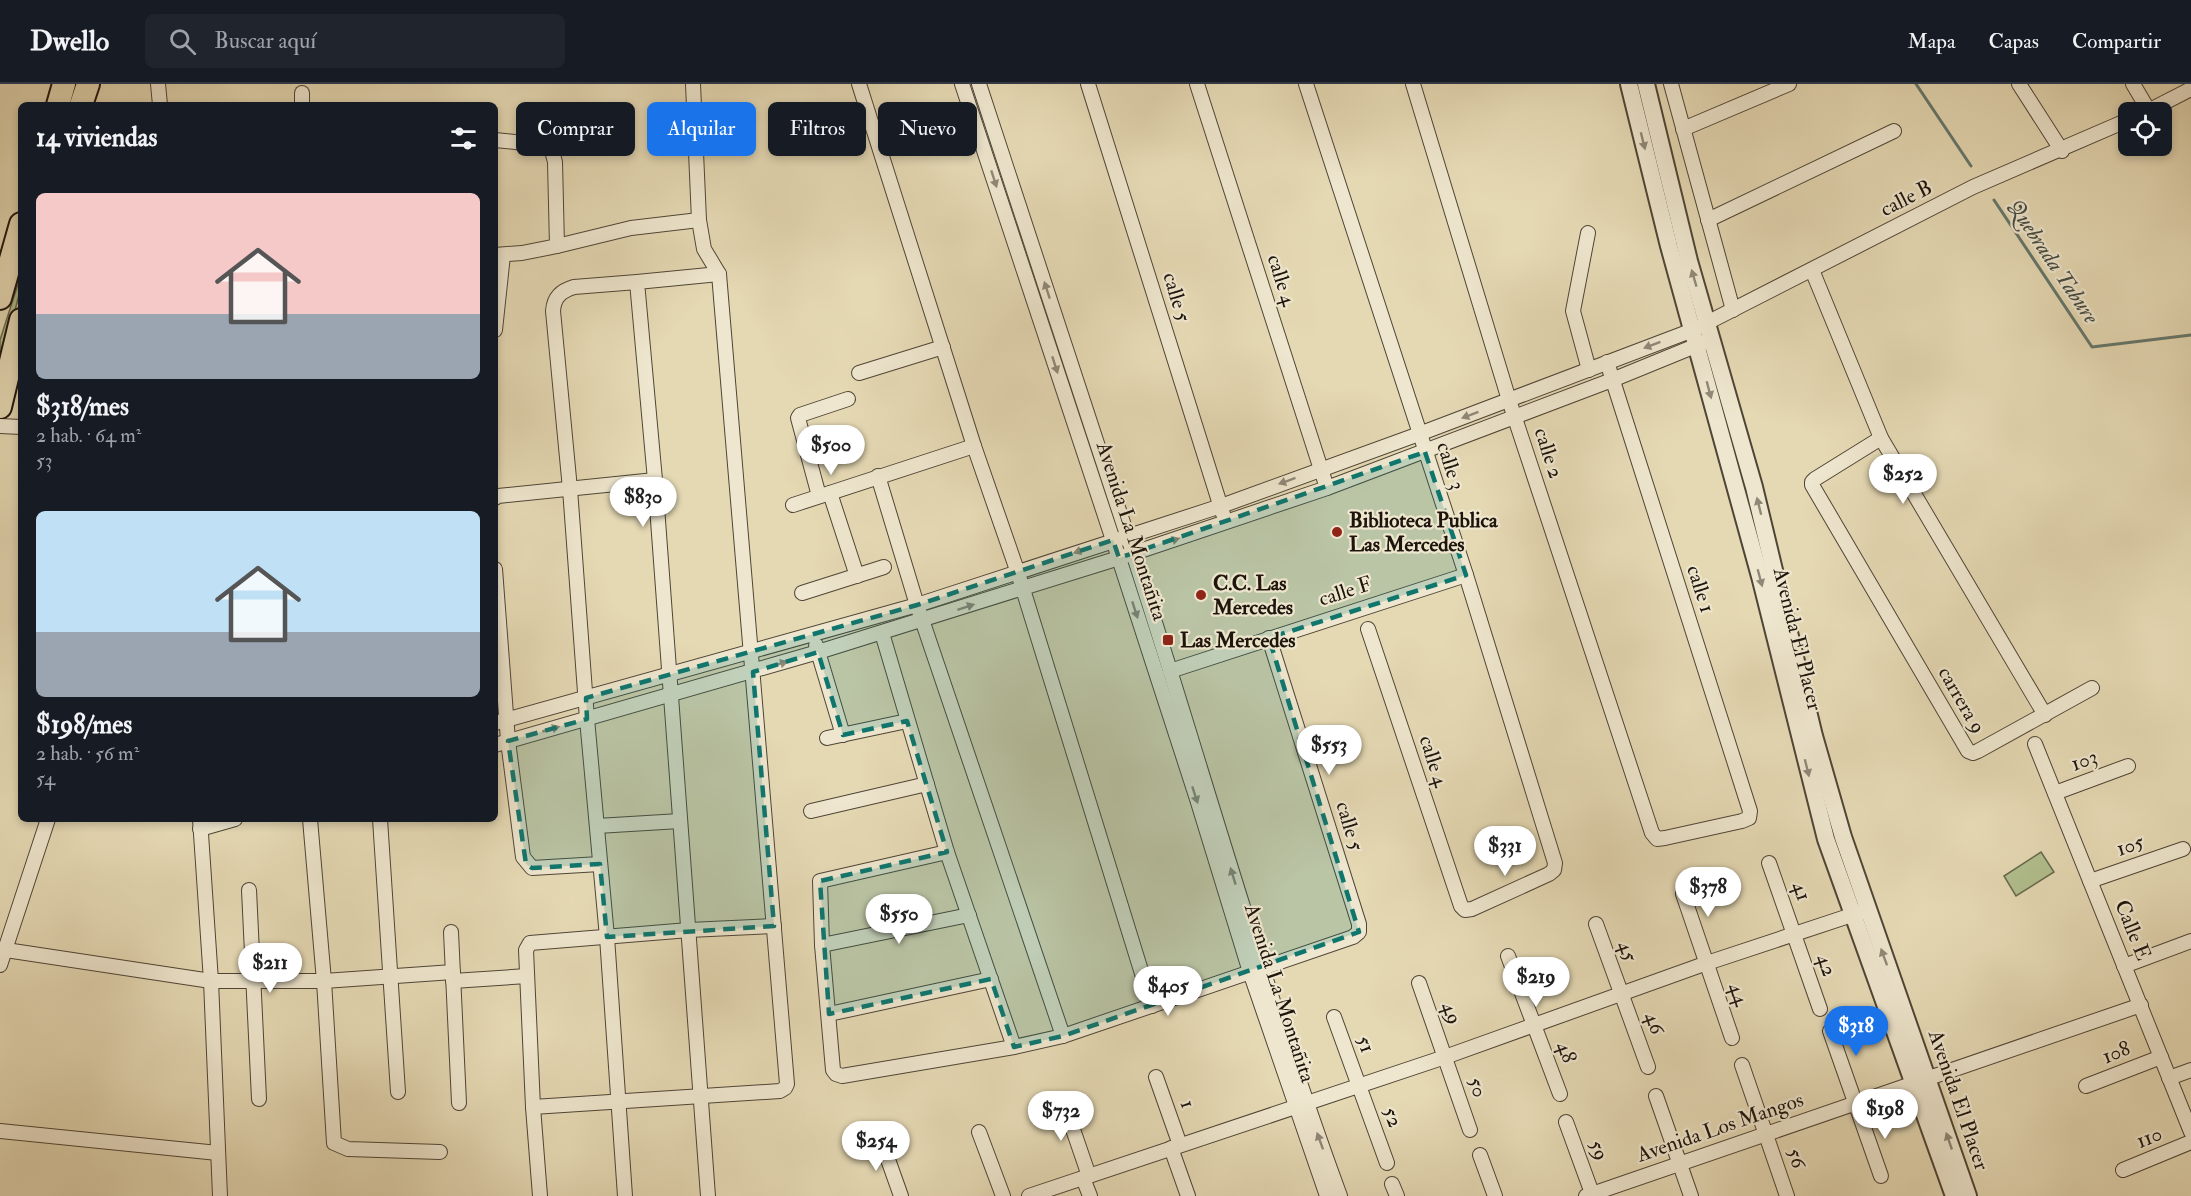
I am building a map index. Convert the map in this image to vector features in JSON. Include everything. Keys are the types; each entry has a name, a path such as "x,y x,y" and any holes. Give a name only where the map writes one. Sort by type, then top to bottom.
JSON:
{"highway":[{"path":"65,95 88,84"},
{"path":"0,298 18,235"},
{"path":"0,407 18,332"}],"street":[{"path":"158,84 160,102"},
{"path":"533,1107 780,1091 787,1084 719,274 704,249 699,220 693,84"},
{"path":"859,84 974,446 1023,588 1152,1006"},
{"name":"Avenida La Montañita","path":"962,84 1197,799 1256,970 1327,1196"},
{"name":"Avenida La Montañita","path":"979,84 1134,553 1256,970"},
{"name":"calle 5","path":"1088,84 1226,522"},
{"name":"calle 4","path":"1197,84 1327,488"},
{"name":"calle 3","path":"1306,84 1466,575 1555,863 1554,870 1530,883 1472,909 1465,910 1461,906"},
{"name":"calle 2","path":"1413,84 1509,400 1652,833"},
{"path":"1619,84 1637,114"},
{"name":"Avenida El Placer","path":"1629,84 1669,246 1702,334 1754,487 1814,736 1843,837 1861,912 1920,1080 1954,1196"},
{"name":"Avenida El Placer","path":"1646,84 1689,261 1702,334"},
{"path":"1671,84 1733,310"},
{"path":"1683,129 1789,84"},
{"path":"2019,84 2062,151"},
{"path":"2133,84 2142,102"},
{"path":"2166,102 2191,89"},
{"name":"calle B","path":"1702,334 1733,310 1974,187 2062,151 2118,125"},
{"path":"1708,220 1894,131"},
{"path":"498,140 544,145 552,151 555,162 557,246"},
{"path":"498,274 499,255 557,246 631,228 699,220"},
{"path":"1588,234 1573,311 1589,370"},
{"path":"1812,270 1881,438 2045,715 2091,688"},
{"path":"625,1196 607,937 553,311 558,295 574,287 719,274"},
{"path":"637,282 672,696 708,1196"},
{"path":"501,722 751,653 1018,573 1221,506 1607,362 1702,334"},
{"path":"502,743 672,696 882,633 1119,558 1327,488 1612,380 1702,334"},
{"path":"859,373 943,347"},
{"name":"calle 1","path":"1607,362 1750,812 1749,818 1742,821 1676,836 1657,839 1652,833"},
{"path":"848,399 800,415 798,418 857,576"},
{"path":"0,426 18,427"},
{"name":"carrera 9","path":"1881,438 1815,479 1812,485 1968,751 1973,753 2045,715"},
{"path":"793,505 974,446"},
{"path":"878,476 917,605 1063,1036"},
{"path":"498,496 655,480"},
{"path":"801,593 884,567"},
{"name":"calle F","path":"1170,671 1466,575"},
{"name":"calle 4","path":"1368,629 1461,906"},
{"path":"882,633 947,852 1014,1047"},
{"path":"813,634 843,735"},
{"name":"calle 5","path":"1256,970 1359,932 1359,924 1269,638"},
{"path":"498,646 502,743 526,864 532,868 600,864"},
{"path":"827,738 907,721"},
{"name":"Calle E","path":"2035,744 2191,1132"},
{"name":"103","path":"2055,793 2128,766"},
{"path":"811,811 927,784"},
{"path":"597,826 680,821"},
{"path":"0,965 47,822"},
{"path":"310,822 324,981 334,1143 348,1149 440,1152"},
{"path":"380,822 398,1092"},
{"path":"200,824 211,981 220,1196"},
{"name":"105","path":"2090,881 2183,849"},
{"path":"947,852 820,881 822,945 833,1070 836,1074 842,1076 1014,1047 1063,1036 1256,970"},
{"name":"41","path":"1769,863 1795,933"},
{"path":"249,890 259,1099"},
{"name":"44","path":"1683,894 1732,1038"},
{"path":"1029,1196 1445,1057 1707,963 1861,912"},
{"path":"822,945 969,915"},
{"name":"45","path":"1596,924 1621,994"},
{"path":"540,1196 527,976 526,950 530,944 689,930 774,926"},
{"path":"451,932 459,1103"},
{"name":"42","path":"1795,933 1820,1010"},
{"path":"2124,966 2191,941"},
{"path":"6,950 211,981 527,976"},
{"name":"48","path":"1508,956 1560,1094"},
{"path":"829,1014 991,979"},
{"name":"49","path":"1419,983 1445,1057"},
{"name":"46","path":"1621,994 1648,1067"},
{"name":"Avenida Los Mangos","path":"1590,1195 2141,1005"},
{"name":"51","path":"1334,1017 1359,1086"},
{"path":"1830,1031 1881,1176"},
{"name":"50","path":"1445,1057 1470,1130"},
{"name":"108","path":"2086,1086 2161,1057"},
{"name":"56","path":"1742,1065 1788,1196"},
{"path":"2169,1078 2191,1070"},
{"name":"1","path":"1156,1077 1188,1196"},
{"name":"Avenida El Placer","path":"1920,1080 1968,1196"},
{"name":"52","path":"1359,1086 1387,1163"},
{"path":"1656,1096 1690,1196"},
{"path":"1065,1106 1090,1196"},
{"name":"Avenida La Montañita","path":"1300,1106 1340,1196"},
{"name":"59","path":"1566,1122 1590,1195"},
{"path":"0,1131 218,1153"},
{"path":"979,1131 1003,1196"},
{"path":"880,1137 901,1196"},
{"name":"110","path":"2123,1170 2191,1142"},
{"path":"1480,1155 1495,1196"}],"highlighted area":[{"path":"1425,452 1466,575 1269,638 1359,932 1063,1036 1014,1047 991,979 829,1014 820,881 947,852 907,721 843,735 818,652 753,672 774,926 607,937 600,864 532,868 526,864 508,741 587,719 586,698 917,605 1113,540 1119,558"}],"green space":[{"path":"18,284 18,299 0,369 0,340"},
{"path":"2041,852 2054,872 2016,896 2004,876"}],"waterway":[{"name":"Quebrada Tabure","path":"1916,84 1971,166"},
{"name":"Quebrada Tabure","path":"1994,200 2092,347 2191,335"}],"place":[{"name":"Biblioteca Publica Las Mercedes","path":"1337,532"},
{"name":"C.C. Las Mercedes","path":"1201,595"},
{"name":"Las Mercedes","path":"1168,640"}]}
